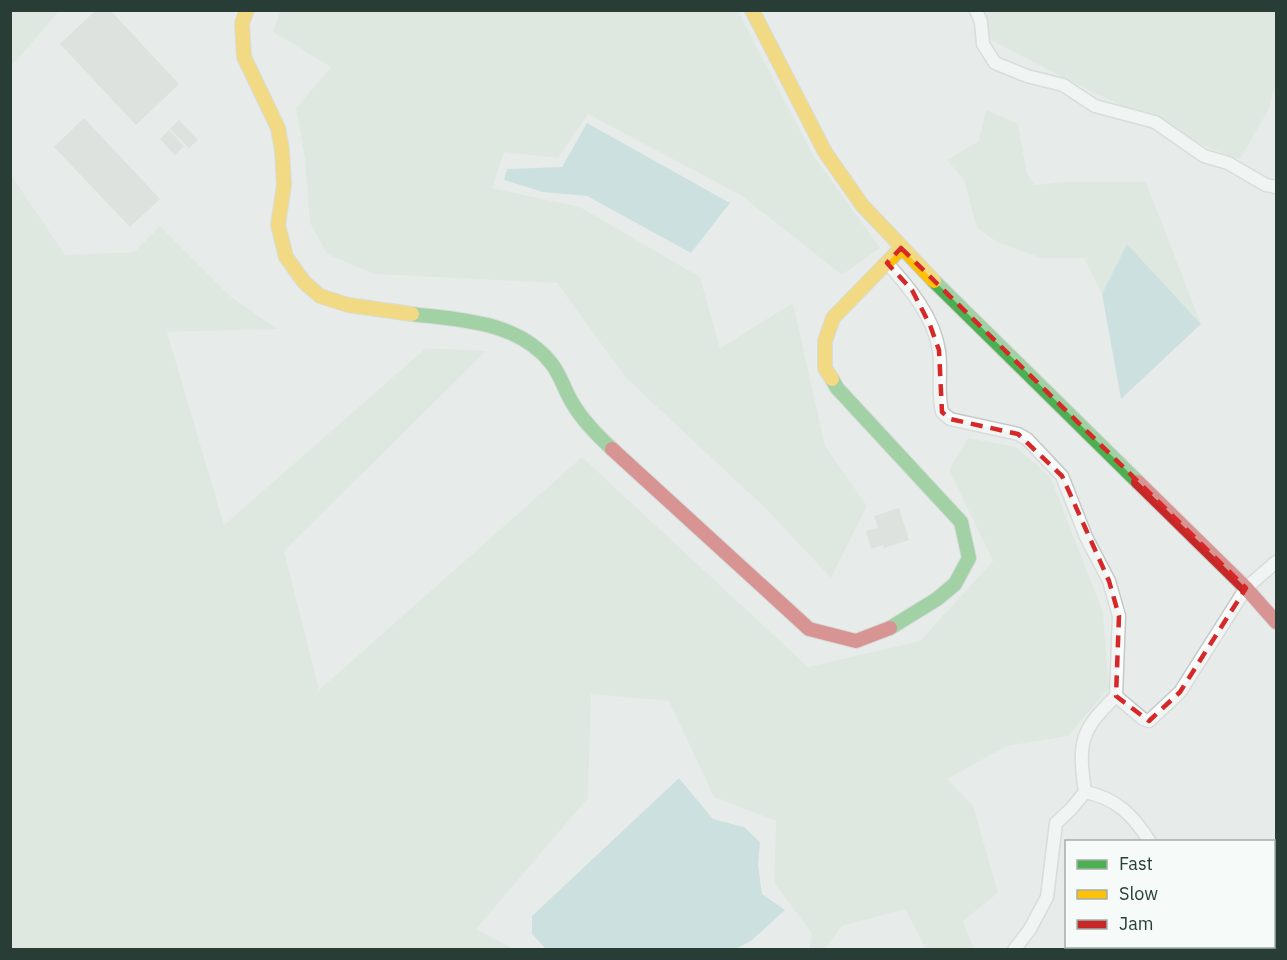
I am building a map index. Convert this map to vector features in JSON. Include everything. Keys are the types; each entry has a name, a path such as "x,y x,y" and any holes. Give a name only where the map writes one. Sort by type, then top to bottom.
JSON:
{"street":[{"path":"247,10 242,23 244,57 278,128 282,150 284,185 278,225 286,257 304,282 320,296 348,305 486,324 515,334 535,347 552,364 573,405 598,437 809,629 855,641 893,627 937,600 955,584 969,558 961,522 837,388 825,368 825,341 833,318 901,248"},
{"path":"752,10 825,152 862,205 901,248 1246,588 1276,622"},
{"path":"976,10 981,22 983,44 995,63 1027,76 1063,85 1095,106 1155,122 1204,156 1228,163 1266,185 1276,187"},
{"path":"887,263 912,290 930,325 939,350 942,412 950,419 1027,438 1062,476 1086,537 1109,581 1119,616 1116,696 1099,712 1083,738 1081,760 1085,792 1071,810 1056,823 1047,897 1030,929 1014,950"},
{"path":"1116,696 1143,719 1149,721 1180,692 1246,588 1276,562"},
{"path":"1085,792 1101,795 1115,802 1140,826 1149,840"}],"highlighted area":[{"path":"901,248 1246,588 1180,692 1149,721 1116,696 1119,616 1109,581 1062,476 1018,434 950,419 942,412 939,350 930,325 912,290 887,263"}],"green space":[{"path":"10,11 59,11 11,67"},
{"path":"280,11 738,11 813,155 880,248 842,275 742,196 588,114 558,158 504,152 492,188 580,207 700,277 720,348 793,303 825,446 867,506 831,578 765,508 626,378 557,283 374,274 327,254 310,223 305,159 296,108 331,67 273,32"},
{"path":"986,11 1276,11 1276,82 1269,109 1240,159 1214,150 1066,79 989,39"},
{"path":"986,110 1018,124 1027,174 1035,185 1061,182 1146,182 1201,324 1127,244 1102,294 1084,258 1041,258 997,242 977,228 964,180 947,160 979,141"},
{"path":"10,173 65,255 134,252 160,226 231,297 278,329 167,332 224,525 426,348 486,351 284,551 319,690 582,457 808,667 920,641 993,561 949,470 968,438 1016,447 1050,476 1103,612 1109,688 1068,736 1007,746 947,779 973,805 998,893 963,921 974,949 926,949 905,909 842,926 825,949 809,949 812,934 774,882 776,821 714,797 669,701 591,694 588,798 476,929 514,949 11,949"}],"water":[{"path":"587,123 730,203 691,253 587,196 543,192 504,180 507,169 562,167"},
{"path":"1127,244 1201,324 1121,399 1102,294"},
{"path":"679,778 713,819 744,827 760,842 758,865 762,894 785,910 751,941 735,949 546,949 532,934 532,916"}],"building":[{"path":"96,10 110,10 179,84 136,125 60,44"},
{"path":"84,118 160,199 130,227 54,147"},
{"path":"179,120 198,140 189,148 170,129"},
{"path":"169,130 184,146 175,155 160,139"},
{"path":"899,508 909,540 884,548 883,545 871,549 866,531 878,528 874,516"}],"traffic: fast":[{"path":"934,281 1138,482"},
{"path":"412,314 487,325 522,338 538,349 551,363 577,410 612,449"},
{"path":"832,379 837,388 961,522 969,558 955,584 937,599 890,628"}],"traffic: slow":[{"path":"247,10 242,23 244,57 278,128 282,150 284,185 278,225 286,257 304,282 320,296 348,305 412,314"},
{"path":"752,10 825,152 862,205 934,281"},
{"path":"832,379 825,368 825,341 833,318 901,248"}],"traffic: jam":[{"path":"612,449 809,629 856,641 890,628"},
{"path":"1138,482 1246,588 1276,622"}]}
